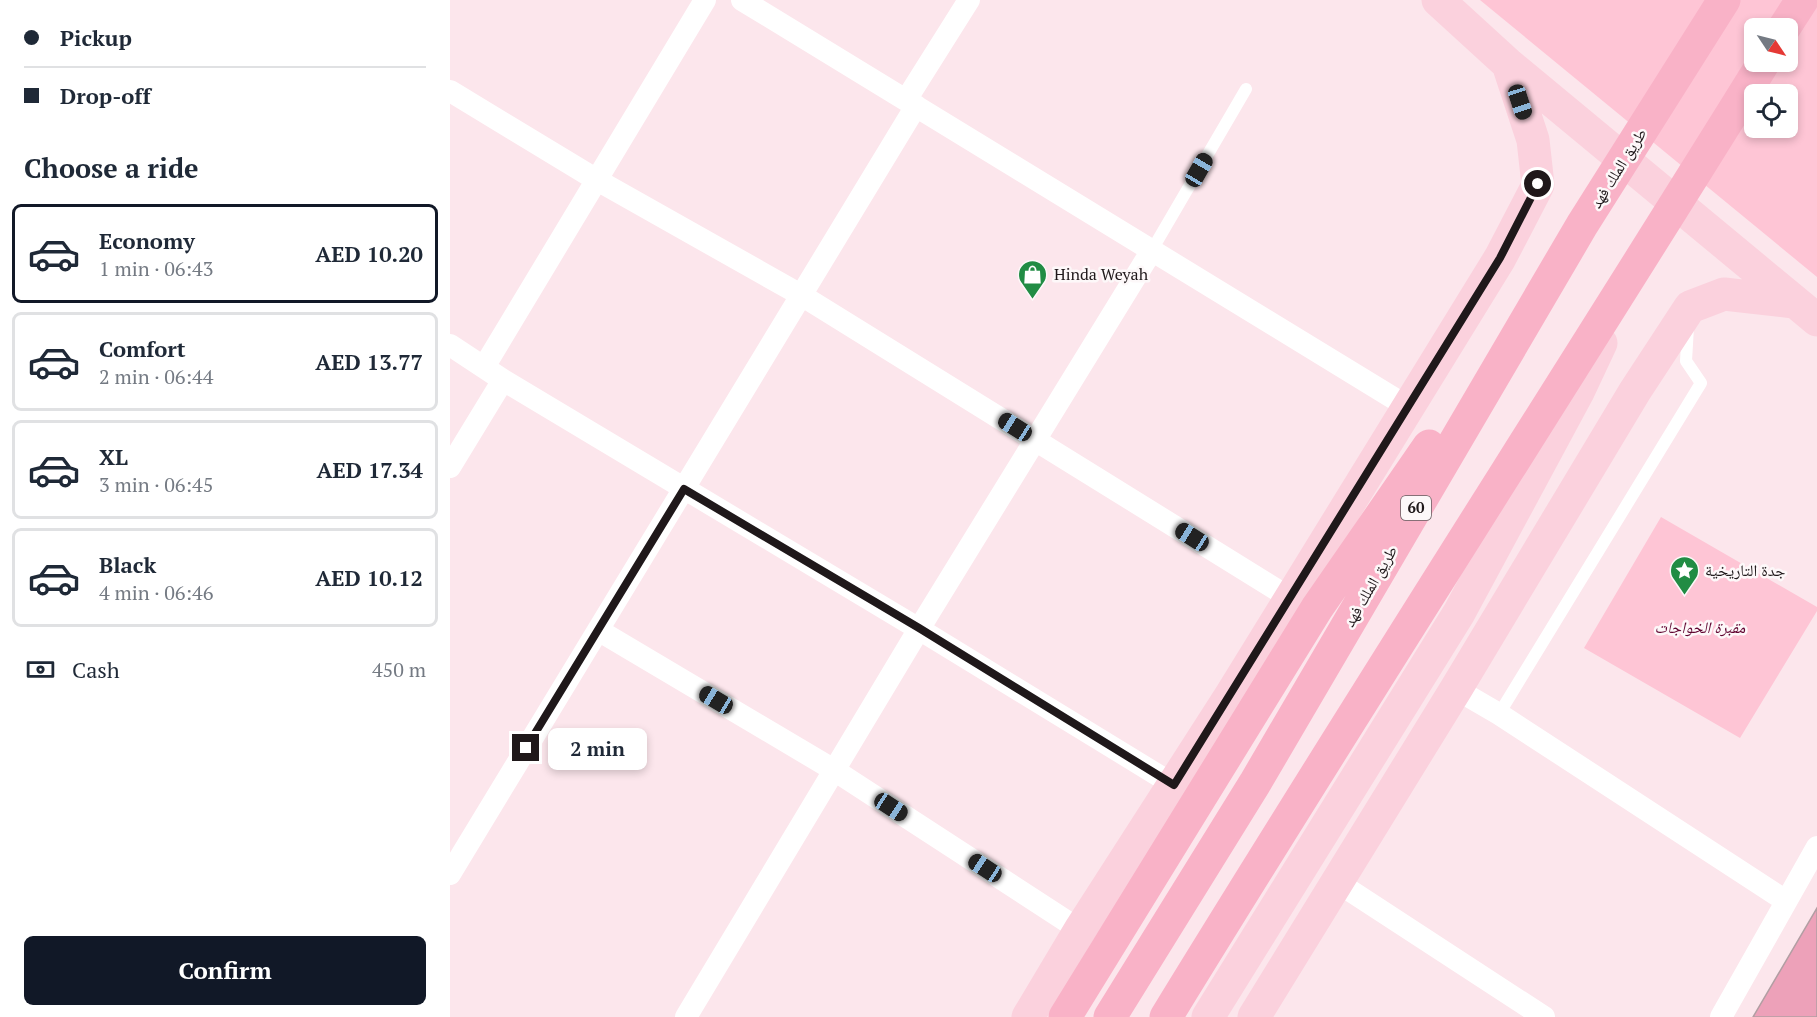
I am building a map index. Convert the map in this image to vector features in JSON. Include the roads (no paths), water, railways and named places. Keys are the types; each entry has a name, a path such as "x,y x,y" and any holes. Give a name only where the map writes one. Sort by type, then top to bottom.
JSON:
{"highway":[{"name":"طريق الملك فهد","path":"1110,1017 1255,783 1582,225 1724,0"},
{"path":"1790,18 1802,0"},
{"path":"1166,1017 1293,809 1758,72"},
{"path":"1065,1017 1317,608 1582,225"}],"main road":[{"path":"1438,0 1508,64 1806,311"},
{"path":"1028,1017 1500,258 1538,184 1533,140 1508,64"},
{"path":"1208,1017 1459,613 1578,392 1638,265"},
{"path":"1254,1017 1456,689 1635,391 1690,307 1724,294 1806,311"}],"street":[{"path":"484,367 705,0"},
{"path":"742,0 1408,407"},
{"path":"450,874 458,843 598,630 684,489 801,295 969,0"},
{"path":"450,91 597,180 801,295 1290,598"},
{"path":"686,1017 919,628 1152,250"},
{"path":"450,345 503,380 919,628 1174,785"},
{"path":"450,467 503,380"},
{"path":"598,630 834,770 1080,930"},
{"path":"1456,689 1499,714 1786,901"},
{"path":"1721,1017 1817,847"},
{"path":"1337,882 1544,1017"}],"lane":[{"path":"1152,250 1246,89"},
{"path":"1499,714 1701,383 1686,361 1690,307"}],"place":[{"name":"Hinda Weyah","path":"1033,300"},
{"name":"جدة التاريخية","path":"1684,596"}],"park label":[{"name":"مقبرة الخواجات","path":"1700,627"}]}
